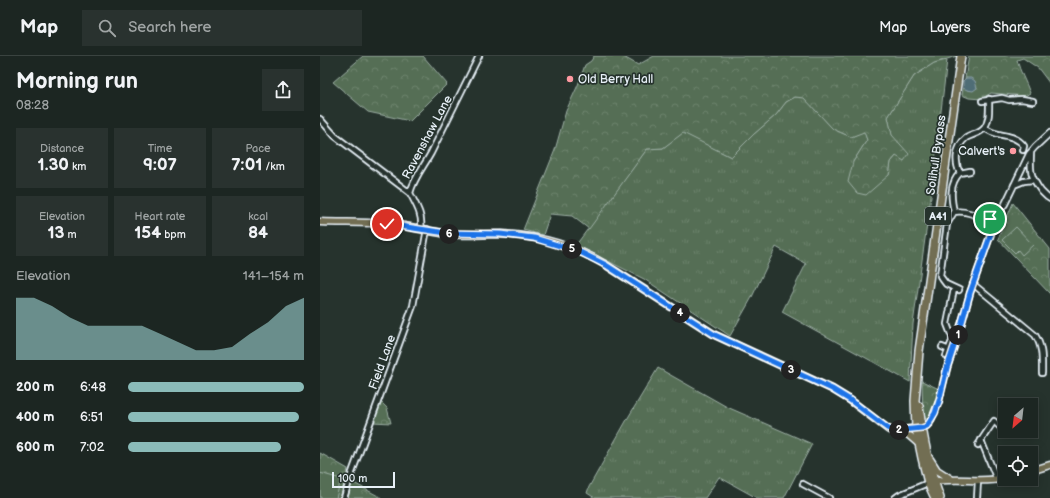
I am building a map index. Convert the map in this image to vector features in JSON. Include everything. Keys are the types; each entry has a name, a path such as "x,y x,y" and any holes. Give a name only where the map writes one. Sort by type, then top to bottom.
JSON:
{"highway":[{"name":"Solihull Bypass","path":"935,498 918,443 919,428 917,376 920,344 961,56"},
{"name":"Solihull Bypass","path":"919,428 926,450 931,482 940,498"}],"main road":[{"path":"320,222 387,224 446,233 500,234 534,238 573,249 594,257 725,340 832,389 850,400 890,430 893,431 919,428"},
{"path":"903,430 918,443"},
{"path":"926,450 937,470 951,479"},
{"path":"1038,469 1050,466"},
{"path":"931,482 951,479 978,481 997,480"}],"street":[{"name":"Ravenshaw Lane","path":"424,229 418,209 410,193 412,184 430,155 466,86 479,56"},
{"path":"982,101 1002,98 1009,100 1032,101"},
{"path":"960,173 956,162 959,148 966,138 977,134 985,128 989,115 989,100"},
{"path":"1025,106 1026,100"},
{"path":"320,119 336,136 410,193"},
{"path":"985,128 994,133 1016,138 1025,146"},
{"path":"989,221 993,217 996,217 1005,204 1031,152 1050,133"},
{"path":"1031,152 1030,167 1033,180 1050,200"},
{"path":"960,290 946,284 940,276 947,224 954,212 951,200 952,185 960,173 970,171"},
{"path":"1014,186 1024,181 1033,180"},
{"path":"954,212 966,211 989,221 989,224 993,228"},
{"path":"919,428 927,426 930,423 937,407 947,368 973,284 993,228 999,225 996,217"},
{"name":"Field Lane","path":"344,498 413,306 424,229"},
{"path":"973,284 1035,335 1042,355 1042,373"},
{"path":"946,356 952,337 947,324 954,288"},
{"path":"942,347 948,350"},
{"path":"978,445 994,421 998,425"},
{"path":"982,440 997,480"},
{"path":"977,498 978,481"},
{"path":"896,498 899,495 931,482"},
{"path":"803,484 828,498"}],"green space":[{"path":"363,56 423,56 447,84 410,121 368,112 333,82"},
{"path":"594,56 622,56 638,65 654,56 957,56 934,63 914,76 888,117 892,135 909,154 904,161 896,156 891,162 889,175 866,195 857,193 848,182 853,162 867,140 864,132 851,137 833,129 804,98 795,97 786,102 776,115 731,157 683,133 663,148 647,149 589,229 572,216 550,214 543,235 523,230 555,150 566,111 585,65 591,61"},
{"path":"969,56 1050,56 1050,84 1038,68 1023,58 1017,60 1030,93 1025,96 991,93 981,99 969,98 962,95"},
{"path":"947,60 931,196 913,324 910,382 782,312 806,264 776,247 751,299 730,336 644,279 576,245 647,149 663,148 683,132 731,157 776,115 786,102 795,97 804,97 833,129 851,137 864,131 867,140 853,162 889,175 891,162 896,156 888,117 914,76 934,63"},
{"path":"1013,203 1050,249 1050,294 998,239"},
{"path":"1016,227 1033,245 1022,255 1018,250 1015,253 1002,240"},
{"path":"658,368 727,407 812,444 784,498 757,498 719,477 705,498 595,498 587,493 629,416"},
{"path":"922,381 939,389 929,420 924,418 923,414"},
{"path":"380,401 387,408 391,423 373,422"},
{"path":"320,453 348,469 340,498 320,498"},
{"path":"320,473 341,479 336,498 320,498"},
{"path":"352,482 382,498 348,498"}],"water":[{"path":"966,78 971,78 975,81 977,88 973,91 963,88 963,81"}],"place":[{"name":"Old Berry Hall","path":"570,79"},
{"name":"Calvert's","path":"1013,151"}],"route":[{"path":"387,224 446,233 500,234 534,238 552,242 594,257 715,335 832,389 893,431 922,428 927,426 935,413 970,293 993,228 989,224 990,219"}]}
